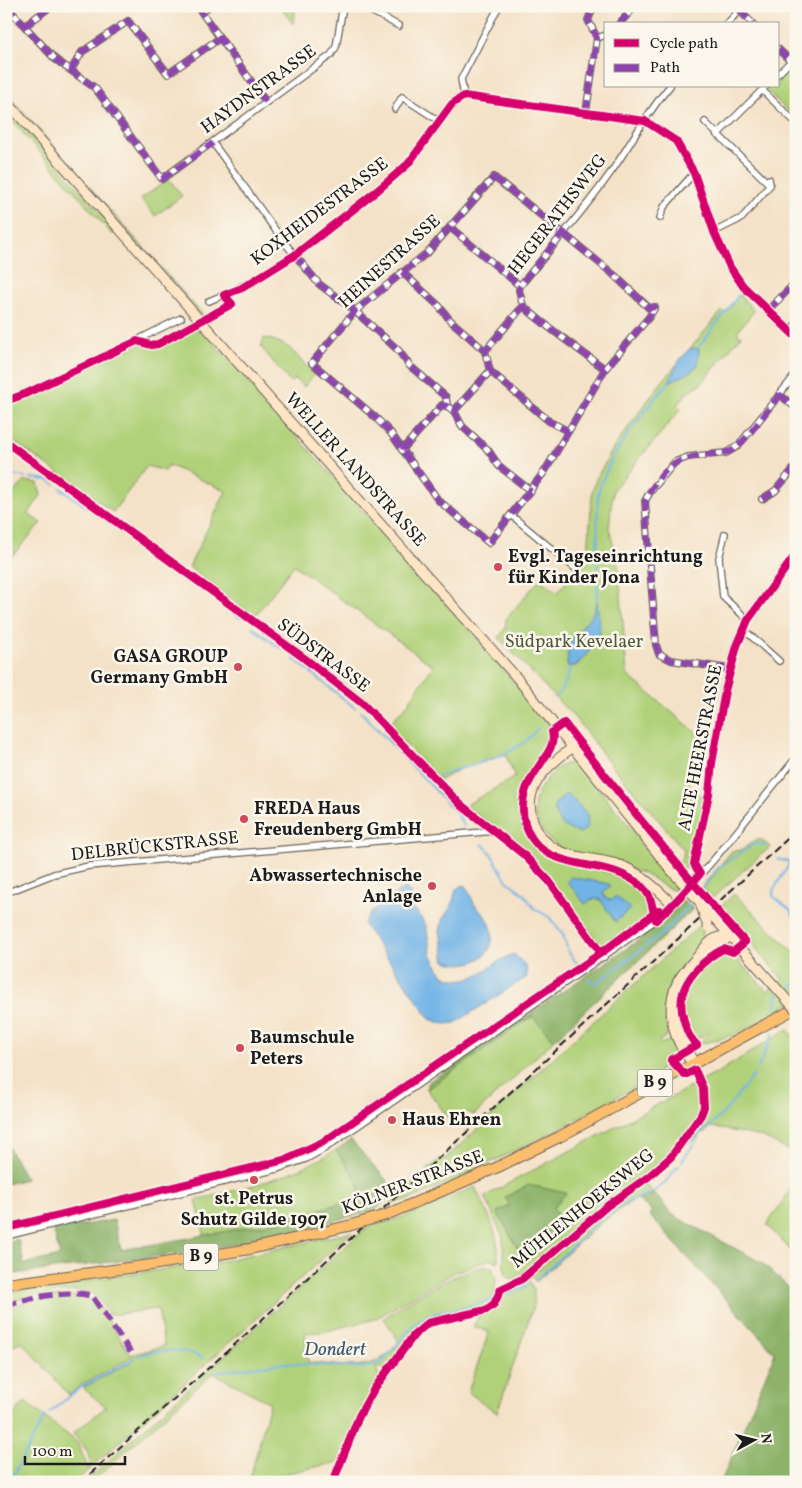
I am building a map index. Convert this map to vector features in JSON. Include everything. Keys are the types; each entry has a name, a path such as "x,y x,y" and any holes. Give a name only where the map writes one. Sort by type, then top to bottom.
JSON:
{"main road":[{"name":"WELLER LANDSTRASSE","path":"6,101 517,678 670,869 796,1009"},
{"path":"573,747 548,768 534,790 530,809 539,835 552,846 565,853 615,863 633,871 651,883 673,905"},
{"path":"698,900 708,927 707,944"},
{"path":"692,1063 683,1052 674,1029 670,1010 677,982 707,944 718,937 730,936"},
{"path":"693,962 708,954 730,936"},
{"name":"KÖLNER STRASSE","path":"6,1284 151,1265 250,1249 386,1215 498,1167 560,1137 692,1063 796,1009"}],"street":[{"path":"6,6 55,59 71,70 82,52 128,21 168,74 220,38"},
{"path":"25,26 51,6"},
{"path":"197,6 266,102"},
{"path":"202,12 210,6"},
{"name":"HAYDNSTRASSE","path":"71,70 96,88 162,179 331,55 336,47 343,6"},
{"path":"362,6 398,26"},
{"path":"499,6 462,79 464,96 645,121 676,141 694,174 714,232 730,267 743,286 796,336"},
{"path":"586,112 597,38 588,20 594,6"},
{"path":"620,22 635,6"},
{"path":"729,22 741,8 752,22"},
{"path":"597,38 604,36"},
{"path":"780,51 793,64 780,73"},
{"name":"HEGERATHSWEG","path":"523,306 519,290 520,286 598,190 654,105 668,88"},
{"path":"717,134 764,88 793,120"},
{"name":"KOXHEIDESTRASSE","path":"209,301 242,288 295,254 378,190 408,164 452,104 464,96"},
{"path":"395,109 402,97 439,121"},
{"path":"705,122 770,182 742,218 714,232"},
{"path":"212,143 319,284 355,311 398,350 410,366 446,397 447,406"},
{"path":"660,218 664,207 694,174"},
{"name":"HEINESTRASSE","path":"494,177 562,234 613,274 649,308 655,307 649,318 605,369 545,471 489,542 438,500 402,450 375,417 312,364 355,311 428,252 494,177"},
{"path":"451,228 520,286"},
{"path":"402,272 439,306 450,320 485,351 490,371 550,422 568,431"},
{"path":"768,310 796,282"},
{"path":"485,351 523,306 552,331 605,369"},
{"path":"6,400 88,365 181,318"},
{"path":"790,331 796,324"},
{"path":"454,411 490,371"},
{"path":"729,669 671,660 659,654 655,635 645,501 650,492 675,462 688,457 726,453 738,446 796,374"},
{"path":"779,394 796,408"},
{"path":"402,450 442,405 447,406 454,411 462,426 488,450 499,466 531,491"},
{"name":"SÜDSTRASSE","path":"6,442 304,658 363,704 450,794 523,854 549,881 604,957"},
{"path":"762,499 775,491 796,466"},
{"path":"511,514 576,569"},
{"path":"725,534 719,558 722,592 726,601 748,620"},
{"name":"ALTE HEERSTRASSE","path":"700,874 694,864 709,794 712,763 729,669 748,620 796,554"},
{"path":"743,630 779,661"},
{"path":"6,1236 268,1171 306,1159 327,1147 635,936 673,905 796,758"},
{"name":"DELBRÜCKSTRASSE","path":"6,893 54,874 89,866 495,831"},
{"name":"MÜHLENHOEKSWEG","path":"333,1482 359,1416 374,1389 414,1336 428,1323 486,1310 494,1304 501,1289 522,1278 607,1206 648,1177 671,1157 701,1115 704,1107 702,1088 692,1063"}],"green space":[{"path":"280,6 296,6 293,24"},
{"path":"790,63 796,69 796,119 765,89 780,88 780,74"},
{"path":"6,93 204,316 202,317"},
{"path":"6,107 118,232 112,234 6,114"},
{"path":"169,179 182,196 155,216 141,199"},
{"name":"Südpark Kevelaer","path":"739,294 754,311 737,332 741,336 701,384 690,390 677,405 681,409 613,490 609,527 619,570 627,675 709,743 695,753 688,790 705,797 692,865 690,864 672,882 678,889 672,890 642,873 597,861 566,850 543,832 535,814 535,804 539,791 553,772 565,764 574,763 583,769 663,868 661,870 665,875 680,861 684,850 609,762 575,718 499,638 506,627 506,619 540,579 557,593 588,555 592,493 596,479 614,447 657,388 722,311 725,313"},
{"path":"198,325 488,651 552,729 548,750 526,786 521,801 522,818 529,836 539,848 551,856 564,862 624,878 637,885 647,894 652,914 609,945 601,945 596,940 568,901 530,857 466,805 515,777 505,754 460,769 440,780 387,725 404,709 433,666 294,565 254,617 189,567 226,491 168,465 165,471 147,466 113,512 6,436 6,404 53,386 138,343 154,347"},
{"path":"264,338 288,348 315,374 304,387 295,379 290,382 261,347"},
{"path":"25,481 38,483 41,495 28,514 41,523 6,563 6,501"},
{"path":"760,839 770,847 710,900 700,889 732,851 741,850"},
{"path":"734,894 796,954 796,1000 737,1033 724,1038 699,1043 710,1032 694,1040 683,1012 683,1001 686,990 692,980 723,953 733,955 767,991 783,980 748,939 718,909"},
{"path":"683,900 693,909 554,1040 532,1016 427,1089 427,1083 639,940"},
{"path":"702,923 703,932 698,948 675,976 666,996 665,1009 668,1035 659,1041 662,1044 670,1040 675,1052 655,1076 555,1131 463,1176 411,1199 391,1204 440,1158 444,1160"},
{"path":"533,1016 554,1040 474,1115 466,1112 452,1123 427,1089"},
{"path":"787,1029 796,1039 796,1154 762,1137 712,1127 661,1161 611,1198 527,1271 511,1279 506,1274 503,1238 485,1196 719,1072","holes":["510,1206 524,1259 497,1212"]},
{"path":"351,1140 396,1191 377,1209 288,1234 199,1251 6,1275 6,1242 18,1239 24,1264 60,1256 53,1230 114,1220 121,1250 267,1224 360,1198 359,1183 336,1150"},
{"path":"6,1143 26,1179 6,1184"},
{"path":"336,1150 359,1183 361,1198 267,1224 205,1237 196,1200 286,1175"},
{"path":"796,1181 796,1256 767,1225"},
{"path":"644,1184 655,1194 632,1201 599,1224 536,1282 532,1275 596,1220"},
{"path":"529,1185 566,1193 553,1208 563,1225 524,1260 497,1212 510,1206 505,1197"},
{"path":"475,1187 495,1232 498,1262 491,1259 455,1272 375,1319 322,1332 305,1333 308,1362 346,1366 369,1364 390,1352 399,1342 384,1318 438,1285 469,1270 492,1267 496,1278 494,1300 489,1306 480,1310 442,1316 429,1321 385,1370 376,1366 379,1377 338,1462 257,1480 250,1478 270,1403 213,1373 96,1478 91,1482 85,1482 366,1228 409,1215"},
{"path":"655,1194 671,1214 764,1264 796,1295 796,1482 721,1482 775,1353 649,1215 652,1211 638,1200"},
{"path":"352,1232 75,1482 6,1482 6,1423 25,1402 77,1442 88,1468 91,1463 87,1451 73,1433 106,1407 83,1388 134,1360 132,1357 81,1385 69,1395 21,1341 6,1351 6,1309 26,1302 53,1297 66,1296 89,1299 97,1303 131,1355 164,1346 158,1309 109,1315 94,1295 84,1291 36,1296 6,1303 6,1292 222,1261"},
{"path":"528,1278 534,1290 534,1304 497,1413 468,1392 489,1332 473,1326 481,1313 503,1292"}],"water":[{"path":"690,348 699,349 698,365 689,373 669,382 679,361"},
{"path":"597,601 600,634 597,643 576,666 567,666 568,648 573,637 592,615"},
{"path":"567,793 587,814 588,827 580,833 565,827 556,816 554,805"},
{"path":"571,877 609,884 610,886 603,892 605,898 611,900 616,896 630,909 615,922 600,899 593,899 585,904 567,881"},
{"path":"464,885 468,889 475,905 488,920 492,937 491,946 480,959 463,964 445,961 440,931 442,920 452,905 456,889"},
{"path":"406,888 410,892 413,907 426,925 431,954 442,974 452,979 471,977 514,954 526,966 527,977 455,1023 444,1024 430,1019 364,925 369,915 375,909"}],"waterway":[{"path":"698,348 739,295"},
{"path":"597,601 598,493 603,478 619,448 638,420 669,382"},
{"path":"6,474 25,477"},
{"path":"31,478 48,480 55,485"},
{"path":"60,488 88,508"},
{"path":"94,512 145,547"},
{"path":"152,552 173,568"},
{"path":"181,574 213,596"},
{"path":"221,603 240,618"},
{"path":"252,627 280,648"},
{"path":"294,659 355,708"},
{"path":"557,697 567,679 570,667"},
{"path":"361,712 456,812 464,826"},
{"path":"438,776 506,753 529,738 538,728"},
{"path":"702,890 719,867 756,843 765,846"},
{"path":"482,844 490,852 507,881 524,894 534,908 549,917 563,934 568,951 578,965"},
{"name":"Dondert","path":"796,853 774,889 773,896 789,909 796,919"},
{"path":"777,859 789,862"},
{"path":"588,979 593,983 598,982 664,932 691,904"},
{"name":"Dondert","path":"782,990 792,987 796,982"},
{"name":"Dondert","path":"775,1008 778,993"},
{"name":"Dondert","path":"758,1068 773,1033"},
{"name":"Dondert","path":"682,1161 702,1132 722,1115 754,1075"},
{"name":"Dondert","path":"536,1280 598,1223 631,1200 653,1192 664,1184 678,1166"},
{"name":"Dondert","path":"507,1294 529,1285"},
{"name":"Dondert","path":"215,1372 283,1363 368,1367 381,1363 415,1324 426,1316 493,1299"},
{"name":"Dondert","path":"138,1356 153,1352 181,1351 198,1355 204,1359"},
{"name":"Dondert","path":"49,1413 81,1387 134,1359"},
{"name":"Dondert","path":"10,1482 45,1416"}],"railway":[{"path":"81,1482 232,1347 796,831"}],"marked path":[{"path":"6,6 55,59 95,88 162,179 213,143"},
{"path":"25,26 51,6"},
{"path":"197,6 266,102"},
{"path":"586,112 597,38 588,20 594,6"},
{"path":"621,22 635,6"},
{"path":"739,10 751,22"},
{"path":"71,70 82,52 128,21 168,74 220,38"},
{"path":"780,51 796,66"},
{"path":"494,177 613,274 649,308 655,307 649,317 605,369 545,471 489,543 438,500 390,432 312,363 355,311 428,252 494,177"},
{"path":"451,228 520,286"},
{"path":"402,450 442,405 454,411 490,371 485,351 523,306 519,290 520,286 567,228"},
{"path":"295,255 319,284 355,311 398,350 410,366 446,397 447,406"},
{"path":"402,272 439,306 450,320 485,351"},
{"path":"768,310 796,282"},
{"path":"523,306 553,331 605,369"},
{"path":"490,371 550,422 568,431"},
{"path":"729,669 671,660 659,654 656,645 645,501 656,482 675,463 693,457 728,452 737,447 783,390"},
{"path":"779,394 796,408"},
{"path":"454,411 462,426 488,450 499,466 531,491"},
{"path":"762,499 775,491 796,466"},
{"path":"6,1306 49,1295 73,1293 92,1296 131,1353"}],"cycle path":[{"path":"6,401 25,394 137,341 151,345 158,344 232,304 224,295 242,288 295,255 408,164 452,104 464,96 645,121 676,141 694,173 714,232 730,267 743,286 796,337"},
{"path":"6,442 304,658 363,704 461,805 523,854 549,881 601,953"},
{"path":"333,1482 359,1416 374,1389 414,1335 428,1323 486,1310 494,1304 501,1289 522,1279 607,1206 648,1177 671,1157 701,1115 704,1107 703,1088 695,1070 685,1075 671,1060 697,1045 686,1028 682,1013 682,998 686,984 701,965 718,952 724,949 733,952 745,942 698,888 675,861 652,834 564,723 552,732 553,741 525,793 523,807 525,823 533,841 546,852 562,859 616,872 632,879 648,894 656,920 679,898 690,886 695,880 700,874 694,864 709,794 712,763 725,691 737,646 748,620 796,554"},
{"path":"6,1228 284,1160 323,1142 601,953 659,910"}],"place":[{"name":"Evgl. Tageseinrichtung für Kinder Jona","path":"498,567"},
{"name":"GASA GROUP Germany GmbH","path":"238,667"},
{"name":"FREDA Haus Freudenberg GmbH","path":"244,819"},
{"name":"Abwassertechnische Anlage","path":"432,886"},
{"name":"Baumschule Peters","path":"240,1048"},
{"name":"Haus Ehren","path":"392,1120"},
{"name":"st. Petrus Schutz Gilde 1907","path":"254,1180"}]}
